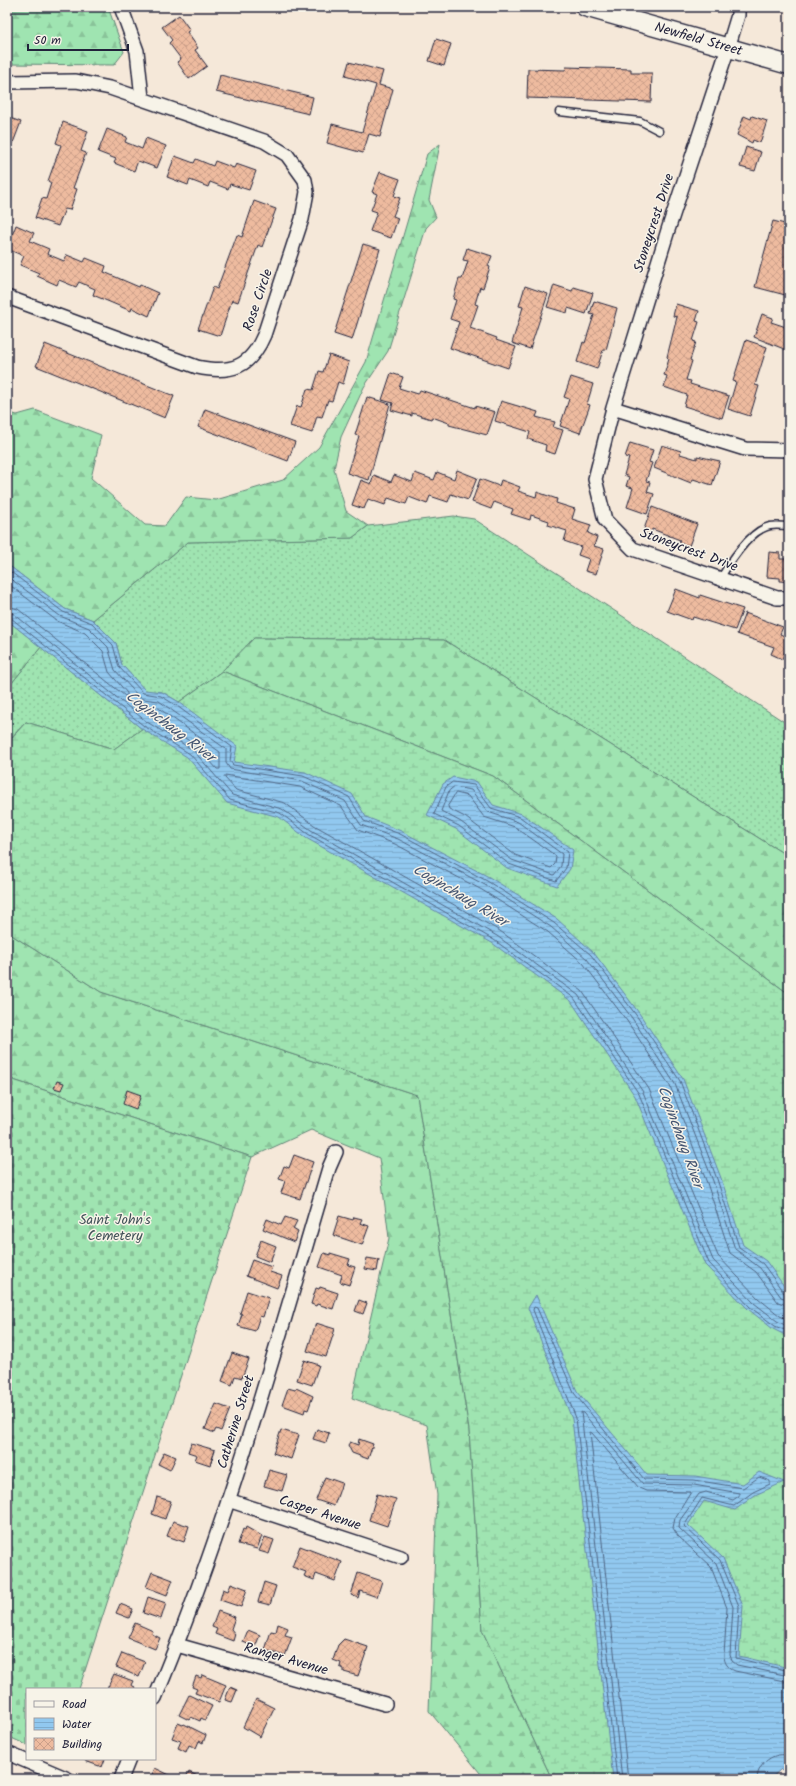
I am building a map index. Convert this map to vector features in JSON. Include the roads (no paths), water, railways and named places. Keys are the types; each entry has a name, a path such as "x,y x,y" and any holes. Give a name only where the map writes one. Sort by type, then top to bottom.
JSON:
{"main road":[{"name":"Newfield Street","path":"585,7 789,65"}],"street":[{"path":"121,7 137,51 142,98"},
{"name":"Stoneycrest Drive","path":"738,7 738,15 728,48 668,230 613,408 595,479 605,520 633,549 776,598 789,598"},
{"name":"Rose Circle","path":"7,82 76,81 110,88 264,141 288,155 305,180 307,192 302,219 264,335 255,353 242,365 226,370 206,369 7,297"},
{"path":"613,408 745,449 789,450"},
{"name":"Catherine Street","path":"156,1696 177,1645 228,1500 329,1168 336,1152"},
{"name":"Casper Avenue","path":"228,1500 401,1557"},
{"name":"Ranger Avenue","path":"177,1645 385,1704"},
{"path":"7,1753 68,1779"},
{"path":"121,1779 129,1760"}],"lane":[{"path":"559,112 640,120 659,131"},
{"path":"720,579 736,554 757,533 770,526 789,526"}],"water":[{"name":"Coginchaug River","path":"7,564 65,609 93,620 116,643 122,665 145,690 162,692 179,702 237,746 234,762 305,772 352,794 366,817 401,831 489,877 557,919 594,953 639,1013 683,1079 721,1178 743,1245 766,1261 789,1293 789,1337 773,1329 748,1309 705,1265 635,1096 571,1001 492,943 306,838 279,817 227,803 187,757 142,729 7,620"},
{"path":"453,777 477,782 493,805 522,814 573,850 570,869 557,886 507,868 456,829 427,815 443,784"},
{"path":"536,1295 577,1391 647,1475 695,1476 743,1484 759,1472 784,1482 755,1495 735,1510 704,1501 688,1525 723,1558 743,1606 739,1656 789,1668 789,1774 781,1769 770,1779 613,1779 572,1419 528,1308"}],"park label":[{"name":"Saint John's Cemetery","path":"115,1228"}]}
